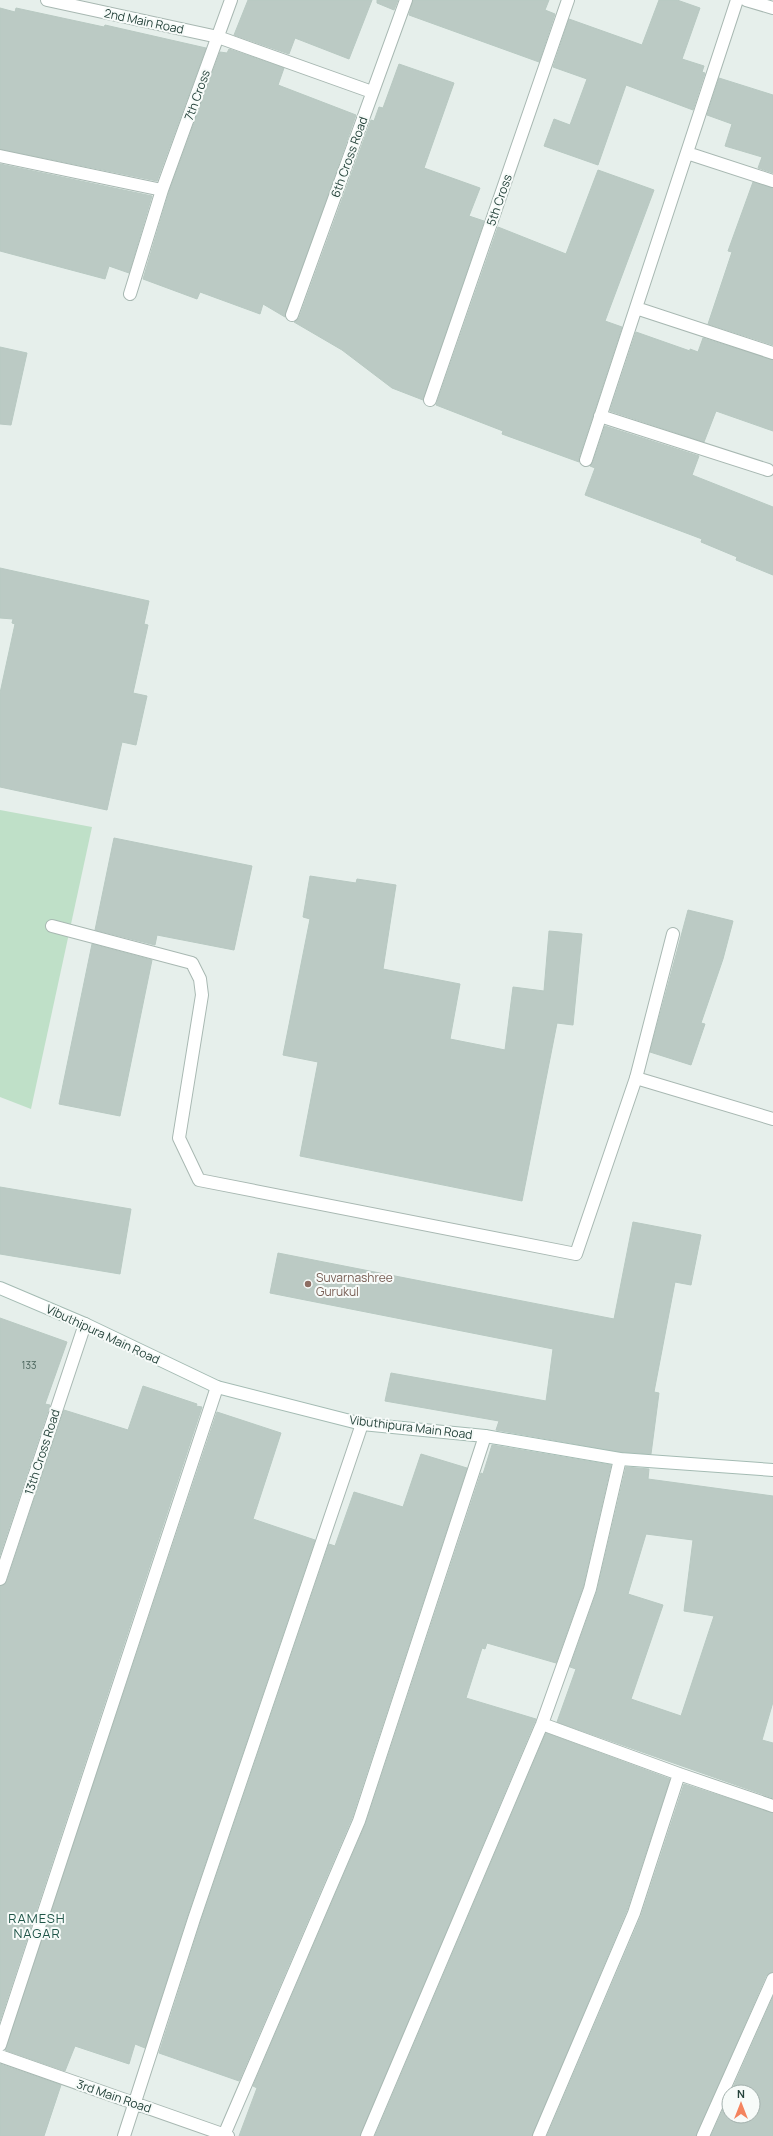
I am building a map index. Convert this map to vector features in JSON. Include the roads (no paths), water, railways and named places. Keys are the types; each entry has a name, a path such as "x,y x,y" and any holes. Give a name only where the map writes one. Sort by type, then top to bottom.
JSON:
{"street":[{"name":"2nd Main Road","path":"47,0 218,37 372,92"},
{"name":"7th Cross","path":"130,294 162,190 231,0"},
{"name":"6th Cross Road","path":"292,315 406,0"},
{"name":"5th Cross","path":"430,400 568,0"},
{"path":"586,460 737,0"},
{"path":"746,0 773,8"},
{"path":"687,153 773,181"},
{"path":"0,157 162,190"},
{"path":"636,308 773,353"},
{"path":"600,416 768,470"},
{"path":"52,926 192,963 200,979 202,996 179,1138 198,1180 576,1254 636,1078 673,934"},
{"path":"636,1078 773,1119"},
{"name":"Vibuthipura Main Road","path":"0,1288 85,1324 217,1387 362,1424 485,1436 620,1460 773,1470"},
{"name":"13th Cross Road","path":"0,1579 85,1324"},
{"path":"0,2045 217,1387"},
{"path":"124,2136 197,1912 362,1424"},
{"path":"226,2135 359,1822 485,1436"},
{"path":"367,2136 542,1724 590,1589 620,1460"},
{"path":"542,1724 679,1774 773,1806"},
{"path":"539,2136 634,1913 679,1774"},
{"path":"703,2136 773,1979"},
{"name":"3rd Main Road","path":"0,2056 226,2135"}],"place":[{"name":"Suvarnashree Gurukul","path":"308,1284"}],"district":[{"name":"RAMESH NAGAR","path":"37,1926"}]}
